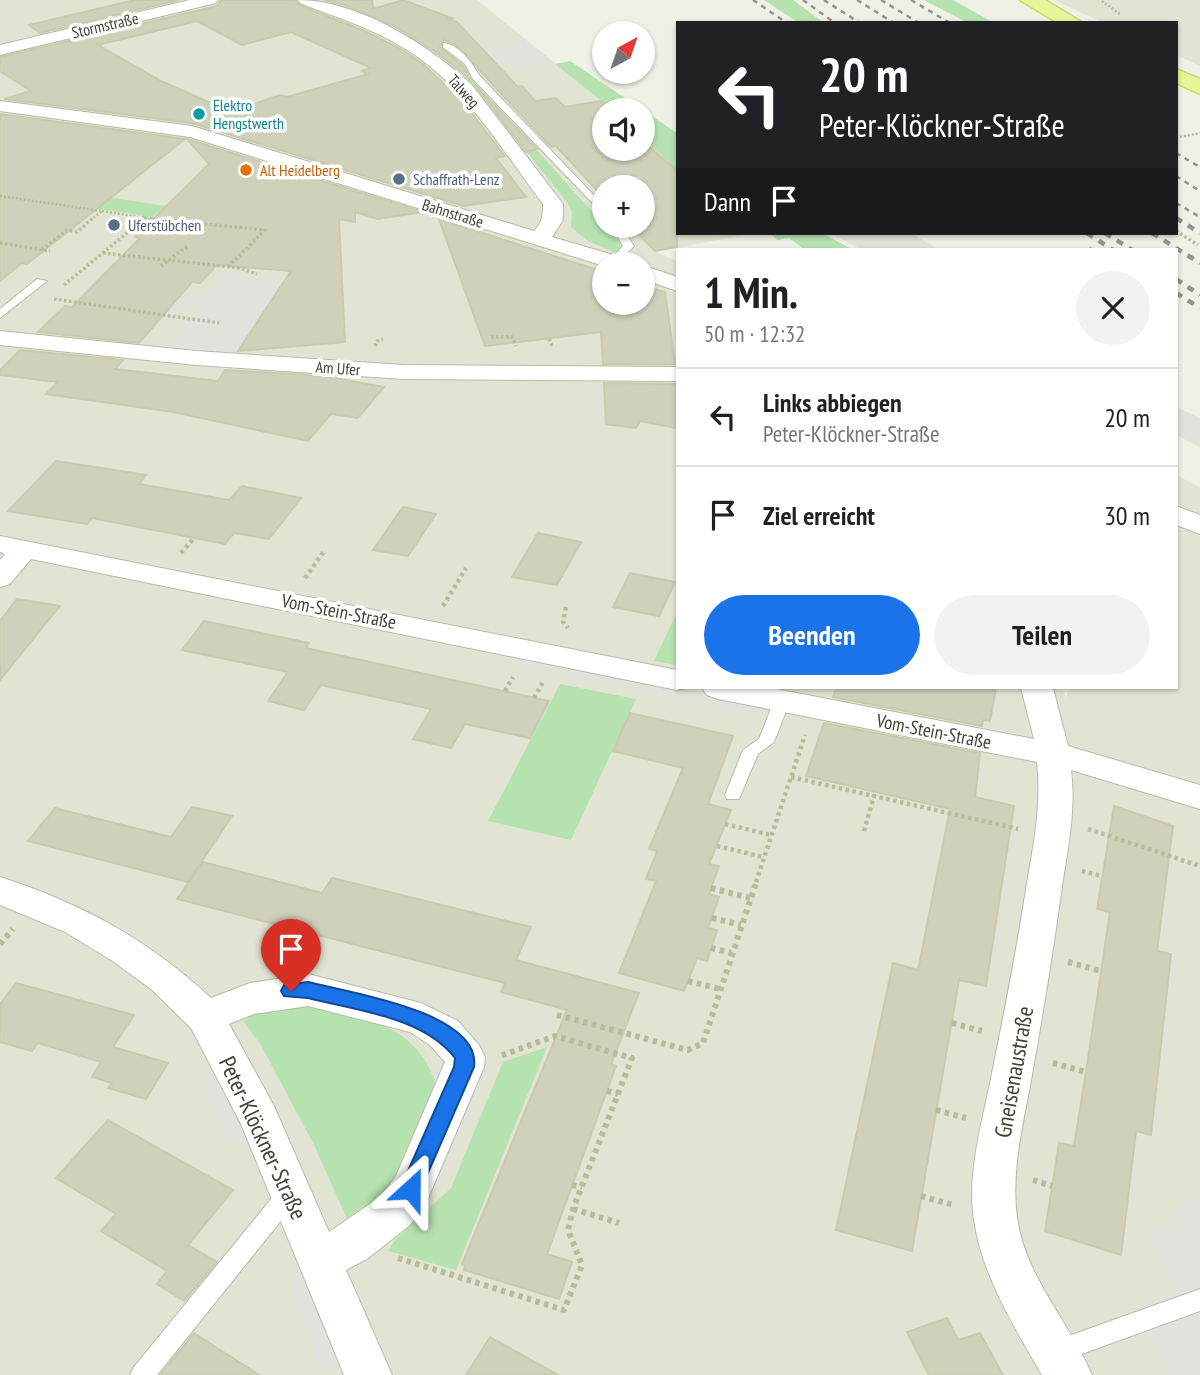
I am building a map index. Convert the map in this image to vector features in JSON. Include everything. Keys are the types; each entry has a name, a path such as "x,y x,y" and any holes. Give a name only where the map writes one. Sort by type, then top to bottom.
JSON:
{"main road":[{"path":"1031,0 1069,21"},
{"path":"1178,76 1200,87"}],"street":[{"name":"Stormstraße","path":"0,50 210,0"},
{"name":"Talweg","path":"306,0 412,45 465,88 553,204 555,219 550,228 537,239"},
{"name":"Bahnstraße","path":"0,106 192,132 592,256"},
{"path":"655,276 676,284"},
{"name":"Am Ufer","path":"0,338 196,358 390,372 481,375 676,374"},
{"path":"1178,515 1200,526"},
{"path":"0,578 12,546"},
{"name":"Vom-Stein-Straße","path":"12,546 676,680"},
{"name":"Vom-Stein-Straße","path":"723,689 1053,754"},
{"name":"Gneisenaustraße","path":"1037,689 1053,754 1056,789 1042,825 1035,954 1003,1127 995,1189 995,1217 1002,1247 1061,1363"},
{"path":"1053,754 1107,767 1200,797"},
{"name":"Peter-Klöckner-Straße","path":"0,891 36,903 78,922 124,949 164,978 205,1017 259,1119 368,1375"},
{"path":"205,1017 250,999 308,990 421,1019 444,1033 465,1057 464,1067 411,1189 396,1211 351,1244 318,1261"}],"lane":[{"name":"Talweg","path":"446,45 468,63 476,77 592,199"},
{"path":"0,315 41,281"},
{"path":"733,795 751,750 766,742 782,701"},
{"path":"142,1375 289,1193"},
{"path":"1061,1363 1200,1300"}],"path":[{"path":"1101,1 1121,15"},
{"path":"1180,137 1200,133"},
{"path":"462,185 530,175"},
{"path":"0,196 145,218 265,230 228,267"},
{"path":"42,250 67,230 77,232 102,211"},
{"path":"73,277 145,218"},
{"path":"1178,232 1198,245"},
{"path":"0,243 50,251"},
{"path":"161,266 189,245"},
{"path":"102,253 228,267 257,274"},
{"path":"49,298 219,323"},
{"path":"549,339 552,347"},
{"path":"428,629 466,568"},
{"path":"505,691 517,670"},
{"path":"534,698 546,676"},
{"path":"557,1015 688,1050 703,1043 814,708"},
{"path":"791,777 874,796 1042,825 1200,866"},
{"path":"864,831 874,796"},
{"path":"725,824 771,835"},
{"path":"717,846 764,857"},
{"path":"711,888 750,898"},
{"path":"712,918 741,925"},
{"path":"711,948 731,953"},
{"path":"688,981 720,989"},
{"path":"952,1023 994,1034"},
{"path":"393,1256 564,1310 582,1265 568,1230 573,1209 632,1058 555,1036 493,1059"},
{"path":"607,1091 618,1094"},
{"path":"572,1185 582,1187"},
{"path":"573,1209 619,1223"},
{"path":"547,1305 550,1296"}],"shaded area":[{"path":"0,0 477,0 598,98 592,98 592,161 655,161 655,149 676,169 676,235 743,235 656,252 676,261 676,689 1062,689 1066,698 1069,689 1178,689 1178,476 1200,487 1200,1375 0,1375"},
{"path":"1054,0 1200,0 1200,66 1178,56 1178,21 1100,21"},
{"path":"526,41 555,64 517,70 506,62 490,62 471,55"},
{"path":"835,235 914,235 936,248 858,248"},
{"path":"229,273 289,281 236,352 165,347 201,304 189,303 175,318 154,315 175,293 209,297"},
{"path":"1178,408 1200,418 1200,447 1178,436"},
{"path":"514,657 768,709 765,717 521,667"},
{"path":"473,1067 487,1071 440,1183 413,1205"},
{"path":"213,1070 253,1147 235,1146 203,1086"},
{"path":"1200,1199 1200,1375 1174,1375 1132,1307 1180,1290 1144,1233 1178,1221 1172,1209"},
{"path":"303,1269 343,1374 323,1370 290,1288"}],"green space":[{"path":"764,0 793,0 821,21 796,21"},
{"path":"924,0 953,0 990,21 964,21"},
{"path":"570,61 592,76 592,84 604,84 625,98 598,98 555,64"},
{"path":"467,69 470,77 592,211 592,238 616,238 620,248 614,252 588,241 571,227 572,211 567,202 461,71"},
{"path":"655,118 676,132 676,169 655,149"},
{"path":"0,181 166,206 152,217 66,204"},
{"path":"771,235 826,235 849,248 802,248 789,238 778,240"},
{"path":"676,614 676,665 654,661"},
{"path":"560,684 636,699 571,840 488,821"},
{"path":"296,1003 361,1017 400,1035 416,1048 428,1065 436,1087 393,1196 348,1221 314,1145 261,1045 243,1021 262,1009"},
{"path":"547,1047 456,1270 388,1251 396,1239 451,1188 503,1062"}],"building":[{"path":"135,0 179,0 40,33 29,25"},
{"path":"221,0 296,0 299,5 365,31 403,50 424,65 462,101 505,156 496,158 526,197 463,206 192,123 4,99 31,91 0,71 0,57 217,6","holes":["197,21 242,45 291,32 371,68 362,71 368,74 287,97 280,95 231,112 161,81 98,45"]},
{"path":"324,0 372,0 373,9 403,0 452,18 448,19 457,22 518,87 522,86 535,101 556,98 565,107 592,102 592,161 655,161 655,152 676,170 677,247 655,251 642,238 655,238 655,175 592,175 592,185 556,146 551,147 456,45 444,40 440,47 463,66 471,80 436,52 392,25 345,5"},
{"path":"475,85 537,149 526,152"},
{"path":"0,114 185,139 27,264 22,263 0,281"},
{"path":"187,139 423,212 378,219 355,212 355,222 339,219 345,342 238,351 291,271 217,265 200,283 192,282 139,343 38,332 65,306 72,307 140,238 135,237 209,164"},
{"path":"439,219 592,268 592,315 655,315 655,289 665,292 675,364 603,364 601,332 485,346"},
{"path":"20,350 123,360 115,369 218,381 225,370 323,376 384,387 358,418 331,414 308,441 173,412 46,394 58,382 0,375 0,370"},
{"path":"604,383 676,384 676,428 640,421 636,428 606,424"},
{"path":"56,461 146,475 139,484 229,500 242,486 301,498 269,539 234,533 225,544 92,518 87,524 8,511"},
{"path":"403,507 436,514 408,556 373,550"},
{"path":"538,533 581,542 557,585 512,577"},
{"path":"630,573 675,582 659,616 613,607"},
{"path":"17,599 60,606 0,680 0,621"},
{"path":"204,621 309,643 306,648 549,701 530,738 465,724 451,748 413,739 431,709 321,685 304,710 268,701 288,672 182,650"},
{"path":"836,689 996,689 990,721 983,720 982,726 833,697"},
{"path":"630,713 733,736 708,804 731,810 709,864 719,866 709,894 719,897 708,928 717,930 707,961 697,958 684,991 619,973 656,881 646,879 657,851 649,849 683,768 613,751"},
{"path":"824,723 980,753 975,797 1014,806 986,986 959,980 912,1251 836,1230 893,963 918,970 950,809 806,776"},
{"path":"1114,806 1173,826 1157,951 1171,954 1151,1135 1136,1131 1121,1255 1045,1231 1059,1143 1074,1146 1110,912 1097,909"},
{"path":"192,807 232,816 188,882 28,841 55,808 171,837"},
{"path":"203,862 322,893 332,878 531,927 516,960 639,993 611,1064 616,1066 547,1254 572,1262 559,1299 464,1270 465,1266 462,1264 567,1010 501,992 505,983 177,899"},
{"path":"16,983 134,1015 113,1047 168,1063 146,1099 108,1088 112,1083 92,1077 101,1062 38,1043 32,1051 0,1042 1,1003"},
{"path":"108,1120 233,1190 188,1245 217,1262 184,1301 157,1284 167,1271 101,1231 116,1214 56,1178"},
{"path":"947,1318 958,1340 980,1333 1003,1375 929,1375 907,1332"},
{"path":"194,1333 259,1375 160,1375"},
{"path":"490,1337 558,1375 466,1375"}],"railway":[{"path":"753,0 784,21"},
{"path":"803,0 832,21"},
{"path":"824,0 857,21"},
{"path":"857,0 891,21"},
{"path":"881,0 916,21"},
{"path":"911,0 947,21"},
{"path":"1178,154 1200,167"},
{"path":"1178,177 1200,191"},
{"path":"1178,204 1200,217"},
{"path":"1178,219 1200,233"},
{"path":"1090,235 1110,248"},
{"path":"1108,235 1129,248"},
{"path":"1155,235 1176,248"},
{"path":"1178,249 1200,263"},
{"path":"1178,280 1200,295"},
{"path":"1178,294 1200,308"}],"place":[{"name":"Elektro Hengstwerth","path":"199,114"},
{"name":"Alt Heidelberg","path":"246,170"},
{"name":"Schaffrath-Lenz","path":"399,179"},
{"name":"Uferstübchen","path":"114,225"}],"route":[{"path":"291,991 308,990 421,1019 444,1033 461,1049 465,1057 464,1067 411,1189"}]}
